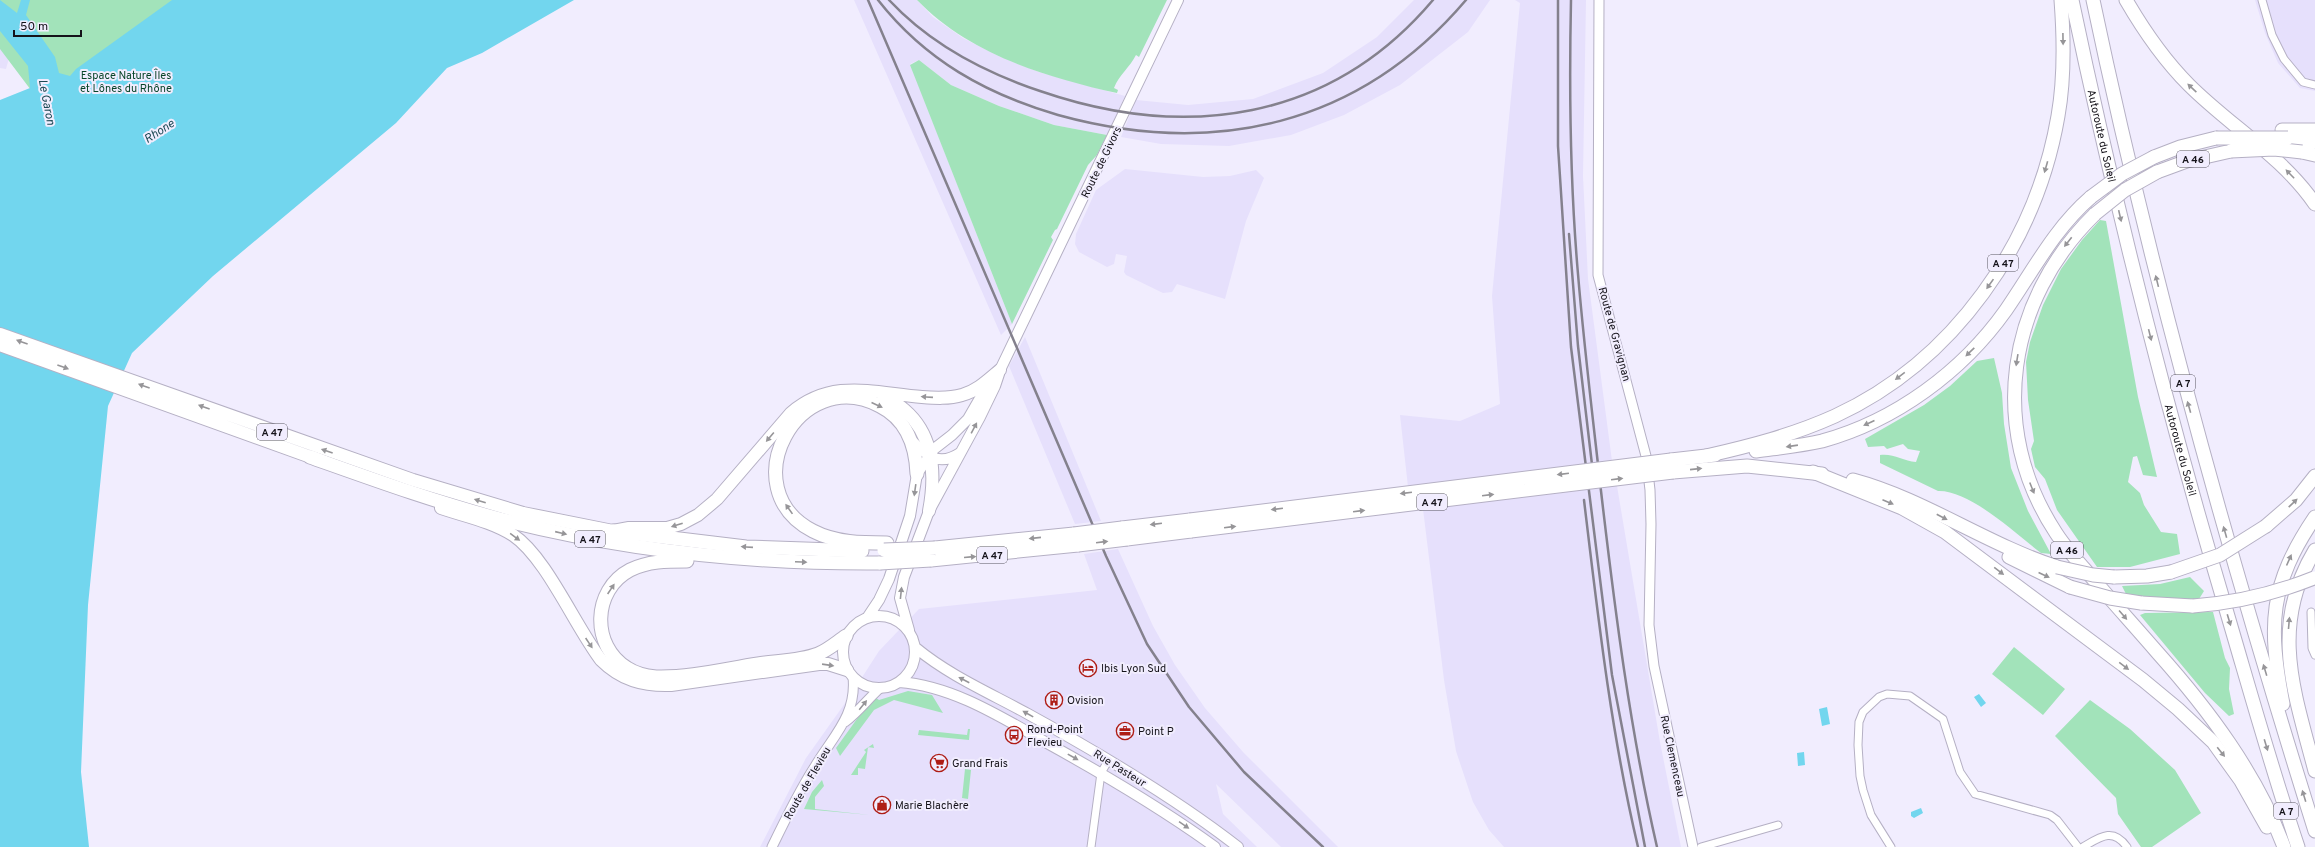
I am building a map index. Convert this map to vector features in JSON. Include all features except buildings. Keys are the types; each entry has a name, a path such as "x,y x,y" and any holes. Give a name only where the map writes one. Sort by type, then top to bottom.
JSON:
{"highway":[{"name":"A 47","path":"1672,466 1794,432 1835,416 1869,398 1930,351 1981,297 2019,236 2034,204 2050,152 2058,115 2063,77 2062,0"},
{"name":"Autoroute du Soleil","path":"2072,0 2127,243 2168,403 2214,570 2298,847"},
{"name":"Autoroute du Soleil","path":"2093,0 2130,173 2184,388 2249,620 2315,831"},
{"path":"2126,0 2154,45 2185,81 2284,167 2315,204"},
{"path":"2285,134 2315,130"},
{"name":"A 47","path":"1706,456 1787,447 1822,440 1875,420 1910,401 1944,376 1985,337 2005,312 2053,238 2072,215 2122,174 2154,157 2180,147 2216,138 2285,134 2315,142"},
{"name":"A 46","path":"2284,847 2262,800 2222,734 2180,679 2065,547 2038,502 2025,468 2018,434 2014,399 2016,364 2023,329 2035,296 2052,266 2072,238 2095,214 2125,190 2158,172 2186,161 2230,151 2274,149 2315,155"},
{"name":"A 47","path":"0,334 310,457 454,506 538,528 646,549 722,558 774,562 884,552 934,550 1076,539 1672,466 1747,466 1813,472 1885,490 1920,505 1962,527"},
{"name":"A 47","path":"0,344 179,404 470,498 523,513 613,531 746,547 884,552"},
{"path":"613,531 629,528 667,528 689,520 717,499 784,420 803,403 817,396 836,390 858,390 935,398 955,397 976,389 1000,370"},
{"path":"876,393 897,404 911,416 924,436 930,455 933,482 928,511"},
{"path":"884,552 840,541 813,531 800,523 786,505 779,492 776,476 777,455 783,437 797,418 816,405 839,399 867,401 885,408 901,423 911,440 916,455 917,474"},
{"path":"310,457 398,492 493,525 515,536 540,565 601,660 615,672 632,681 648,685 670,685 819,664 828,664 850,673"},
{"path":"1813,472 1902,508 1952,536 2178,709 2203,732 2226,759 2242,781 2271,835 2281,847"},
{"path":"1962,527 2017,553 2057,567 2093,575 2114,577 2147,576 2171,572 2220,555 2266,526 2296,500 2315,476"},
{"path":"2293,761 2275,659 2274,615 2284,571 2295,549 2315,517"},
{"path":"1962,527 2004,555 2070,586 2110,598 2141,603 2193,606 2227,603 2263,596 2314,578"},
{"name":"A 47","path":"934,550 954,547 1076,539"},
{"path":"2315,550 2295,593 2290,611 2288,644 2295,690 2315,771"},
{"path":"774,562 660,561 629,571 613,585 602,608 600,624 606,645 618,661 632,671 646,676 669,677 812,655 824,651 846,636"}],"main road":[{"name":"Route de Givors","path":"1000,370 1178,0"},
{"path":"909,630 900,622 890,617 878,615 857,623 846,636 842,653 850,673 868,687 880,688 899,682 912,668 916,648 900,604 900,592 928,511 961,452 995,386 1000,370"},
{"path":"867,618 879,600 891,572 910,516 917,474 934,449 952,435 968,419 987,386 1000,370"},
{"path":"911,440 935,458 945,460 961,452"},
{"name":"Rue Pasteur","path":"916,648 948,672 1040,721 1201,818 1238,847"},
{"name":"Rue Pasteur","path":"899,682 925,685 957,696 1013,724 1148,800 1215,847"}],"street":[{"name":"Route de Gravignan","path":"1599,0 1598,274 1646,456 1650,490 1651,524 1649,625 1654,666"},
{"path":"2262,0 2272,34 2284,59 2303,82 2315,85"},
{"path":"2311,612 2312,648 2315,655"},
{"name":"Rue Clemenceau","path":"1654,666 1693,847"},
{"name":"Route de Flevieu","path":"772,847 814,767 845,722 854,692 850,673"},
{"name":"Route de Flevieu","path":"845,722 856,714 865,702 880,688"},
{"path":"1891,847 1871,815 1860,776 1858,744 1859,722 1863,712 1879,697 1896,694 1910,696 1943,719 1960,772 1975,794 2050,815 2057,820 2078,847"},
{"path":"1091,847 1102,773 1108,761"},
{"path":"1701,847 1778,825"},
{"path":"2083,847 2101,836 2108,835 2122,840 2127,847"}],"shaded area":[{"path":"854,0 917,0 933,17 963,38 1001,57 1039,72 1125,96 1107,135 1054,125 999,106 951,85 919,60 910,64 1012,324 1001,335"},
{"path":"1414,0 1490,0 1468,32 1400,85 1344,115 1291,135 1229,146 1161,144 1121,137 1136,100 1188,105 1253,99 1323,73 1377,37"},
{"path":"1515,0 1586,0 1583,176 1588,279 1612,461 1408,487 1400,415 1460,421 1500,404 1492,296 1520,3"},
{"path":"2255,0 2315,0 2315,91 2300,88 2278,63 2265,33"},
{"path":"0,46 9,58 6,69 0,68"},
{"path":"1125,169 1203,177 1230,176 1256,170 1264,178 1246,221 1225,299 1177,284 1172,292 1163,293 1126,275 1124,272 1127,256 1116,254 1114,264 1107,267 1079,252 1075,244 1076,234 1096,190"},
{"path":"1025,337 1101,521 1075,524 1009,366"},
{"path":"1617,486 1660,742 1681,847 1504,847 1489,830 1473,802 1456,751 1444,680 1423,509"},
{"path":"1118,549 1153,626 1175,665 1205,708 1243,752 1338,847 1281,847 1216,784 1223,814 1257,847 760,847 806,758 848,699 879,651 919,609 1097,590 1084,554"}],"green space":[{"name":"Espace Nature Îles et Lônes du Rhône","path":"0,0 346,0 113,199 0,49"},
{"path":"917,0 1167,0 1139,57 1136,55 1116,83 1114,88 1118,90 1117,93 1090,87 1036,71 984,49 960,35 938,19"},
{"path":"919,60 951,85 999,106 1054,125 1107,135 1097,155 1088,165 1057,229 1051,237 1053,240 1012,324 910,65"},
{"path":"2100,220 2106,221 2138,397 2157,477 2143,475 2137,456 2133,457 2128,482 2140,493 2144,505 2161,532 2177,534 2180,554 2130,567 2097,567 2057,510 2045,479 2035,467 2031,449 2034,441 2028,400 2026,362 2030,342 2043,305 2061,269 2082,240"},
{"path":"1994,358 2002,393 2004,424 2011,468 2028,511 2051,554 2041,553 1992,514 1978,505 1951,493 1938,491 1880,463 1880,455 1894,456 1916,462 1920,451 1908,449 1903,444 1887,449 1884,446 1868,447 1865,439 1924,405 1950,386 1977,361"},
{"path":"2190,577 2204,591 2199,599 2164,600 2127,596 2122,586 2160,584"},
{"path":"2213,612 2225,658 2230,668 2229,689 2234,714 2229,716 2205,693 2140,615 2145,613"},
{"path":"2014,647 2065,689 2043,715 1992,674"},
{"path":"908,691 932,695 943,713 894,700 874,710 840,756 836,748 867,705 876,698 879,700"},
{"path":"2090,700 2130,729 2175,770 2201,813 2152,847 2141,847 2118,814 2116,798 2055,736"},
{"path":"968,729 970,729 969,740 918,735 919,730 967,735"},
{"path":"873,744 874,748 868,747"},
{"path":"868,747 865,769 858,768 858,775 851,775 866,752 864,750"},
{"path":"965,769 971,770 968,799 962,798"},
{"path":"822,780 824,786 815,797 815,809 870,815 804,809 812,792"}],"water":[{"path":"0,0 17,13 21,0 30,0 26,15 55,57 59,73 70,76 76,69 172,0 574,0 482,53 447,68 396,123 213,276 132,353 108,406 88,605 81,772 89,847 0,847 0,100 30,88 28,66 0,31"},
{"path":"1979,694 1986,703 1981,707 1974,697"},
{"path":"1827,707 1830,724 1822,726 1819,709"},
{"path":"1804,752 1805,765 1798,766 1797,753"},
{"path":"1921,808 1923,813 1914,818 1911,816 1911,812"}],"railway":[{"path":"868,0 1106,556 1147,644 1189,707 1244,772 1323,847"},
{"path":"878,0 896,21 937,57 959,72 1006,97 1058,115 1116,128 1173,133 1227,131 1280,121 1331,103 1379,77 1424,43 1466,0"},
{"path":"889,0 922,30 958,55 998,75 1040,91 1094,106 1148,115 1201,116 1252,110 1302,96 1349,73 1392,41 1433,0"},
{"path":"1558,0 1558,146 1571,347 1612,675 1645,847"},
{"path":"1571,0 1570,103 1572,172 1575,240 1583,329 1601,491 1624,670 1647,803 1657,847"},
{"path":"1569,234 1578,346 1593,473"},
{"path":"1584,500 1606,675 1620,761 1638,847"}],"place":[{"name":"Ibis Lyon Sud","path":"1088,668"},
{"name":"Ovision","path":"1054,700"},
{"name":"Point P","path":"1125,731"},
{"name":"Rond-Point Flevieu","path":"1014,735"},
{"name":"Grand Frais","path":"939,763"},
{"name":"Marie Blachère","path":"882,805"}],"water label":[{"name":"Le Garon","path":"47,102"},
{"name":"Rhone","path":"159,131"}]}
